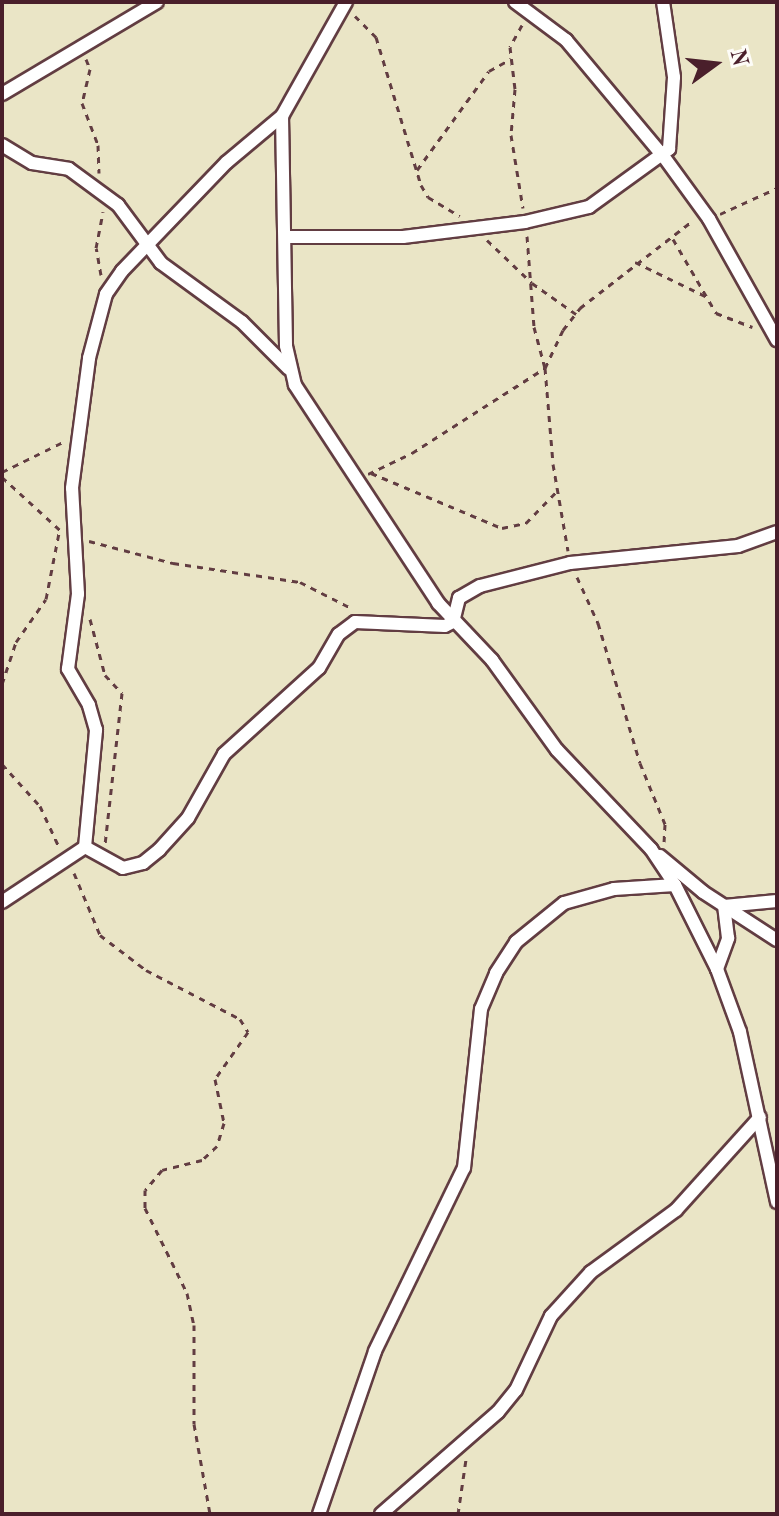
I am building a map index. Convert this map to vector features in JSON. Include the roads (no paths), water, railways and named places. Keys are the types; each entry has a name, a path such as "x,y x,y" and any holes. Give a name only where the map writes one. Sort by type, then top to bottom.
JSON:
{"street":[{"path":"2,94 157,2"},
{"path":"515,2 566,40 664,157 707,215 776,339"},
{"path":"287,237 403,237 525,222 589,207 664,157 672,138 674,77 663,2"},
{"path":"289,370 282,116 297,82 345,5"},
{"path":"2,902 85,847 96,730 89,705 68,669 78,594 73,537 77,436 106,294 147,245 236,153 282,116"},
{"path":"2,145 32,163 69,169 105,196 125,212 161,263 242,322 289,370 303,401 358,479 387,532 453,622 492,660 557,750 651,849 675,885 717,969 760,1117 770,1130 777,1202"},
{"path":"453,622 459,598 470,590 570,563 738,546 777,532"},
{"path":"85,847 123,868 143,863 179,831 224,754 319,668 345,627 370,620 421,628 453,622"},
{"path":"651,849 724,906 777,940"},
{"path":"319,1514 375,1351 464,1168 481,1009 496,973 516,942 564,903 625,887 675,885"},
{"path":"724,906 777,901"},
{"path":"717,969 728,938 724,906"},
{"path":"381,1514 516,1390 538,1336 562,1302 618,1250 676,1210 760,1117"}]}
